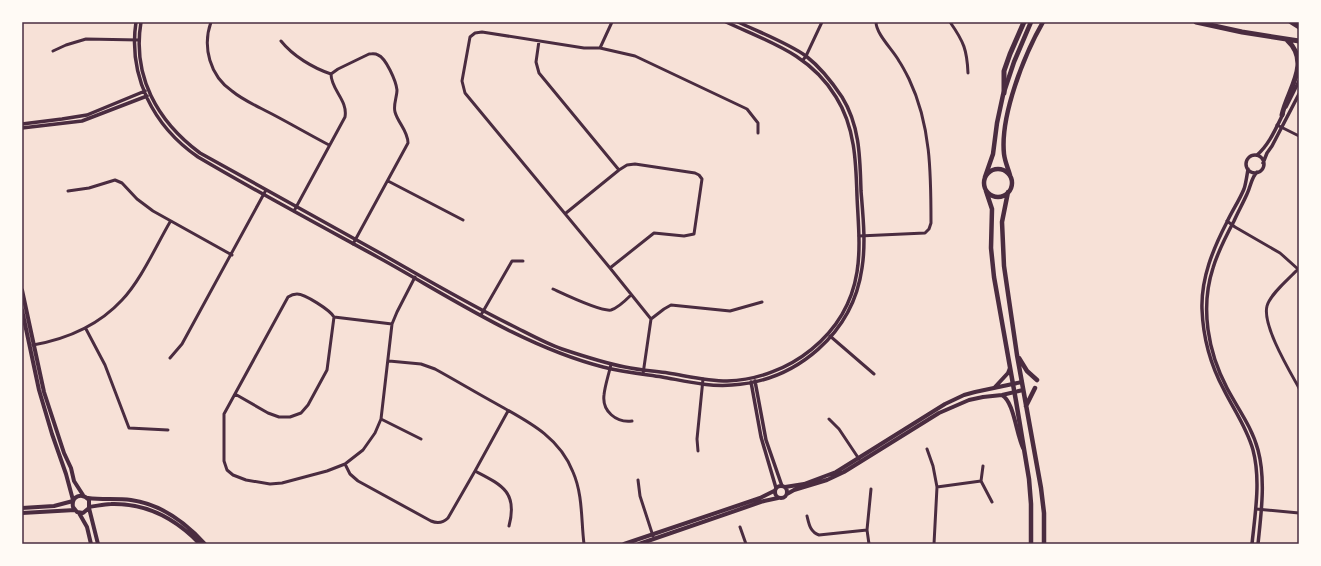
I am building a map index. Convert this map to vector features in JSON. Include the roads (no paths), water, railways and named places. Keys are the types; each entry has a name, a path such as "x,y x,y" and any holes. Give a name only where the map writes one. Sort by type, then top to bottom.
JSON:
{"highway":[{"path":"1004,93 1004,71 1024,22"},
{"path":"1196,22 1242,32 1299,41"},
{"path":"1291,22 1299,27"},
{"path":"1295,22 1299,23"},
{"path":"1282,115 1296,76 1298,60 1293,45 1286,40"}],"main road":[{"path":"1031,22 1014,62 1004,93 998,116 993,154 984,184 992,209 991,248 994,277 1025,454 1031,504 1031,544"},
{"path":"1043,22 1023,65 1006,124 1004,153 1012,184 1008,192 1003,216 1003,245 1004,266 1017,355 1043,505 1044,544"},
{"path":"985,177 990,171 998,168 1005,170 1010,175"},
{"path":"986,191 993,196 998,197 1008,192"},
{"path":"22,290 39,390 66,474 73,500 72,506 87,527 91,544"},
{"path":"22,310 54,423 64,453 71,468 74,481 83,495 88,498 131,500 147,504 166,512 186,525 205,544"},
{"path":"1017,355 1027,371 1037,380"},
{"path":"995,388 1008,373 1010,368"},
{"path":"639,544 653,537 760,498 775,489 804,484 836,472 860,460 952,400 964,395 1022,382"},
{"path":"1026,407 1036,388"},
{"path":"624,544 653,537 764,501 783,498 794,490 827,480 952,406 969,400 1024,390"},
{"path":"1002,395 1005,397 1012,409 1017,434 1025,454"},
{"path":"783,487 787,494"},
{"path":"775,489 775,495 778,498"},
{"path":"22,508 54,506 83,495"},
{"path":"88,498 98,544"},
{"path":"22,513 84,512 89,508 112,504 131,505 146,508 178,524 200,544"}],"street":[{"path":"136,22 137,67 147,95 168,123 200,153 265,192 543,346 610,369 643,372 728,386 753,383 773,378 793,368 816,352 832,337 845,318 857,291 863,263 854,146 847,119 836,95 817,72 789,51 726,22"},
{"path":"137,40 141,22"},
{"path":"210,22 207,40 208,54 212,66 223,84 237,95 329,145"},
{"path":"600,48 612,22"},
{"path":"703,381 725,381 752,378 772,373 792,363 812,350 828,334 845,309 851,296 857,273 861,236 859,148 853,119 842,98 823,72 806,56 790,46 745,24 739,22 737,27"},
{"path":"802,60 806,56 822,22"},
{"path":"861,236 925,233 929,229 931,223 928,145 924,121 915,92 909,79 899,60 879,32 876,22"},
{"path":"950,22 965,48 968,73"},
{"path":"742,29 745,24"},
{"path":"651,319 566,213 465,93 462,81 467,46 472,35 478,32 584,48 600,48 635,56 747,109 758,123 758,133"},
{"path":"53,51 66,44 86,39 137,40"},
{"path":"281,41 292,53 323,72 331,74 369,54 380,55 387,64 396,86 395,113 408,139 407,147 354,242"},
{"path":"539,41 536,62 539,73 619,170"},
{"path":"295,208 345,117 346,113 344,104 332,82 331,74"},
{"path":"1252,544 1256,509 1257,478 1253,451 1246,430 1224,391 1208,352 1203,326 1202,295 1208,267 1215,246 1244,189 1248,169 1246,164 1247,159 1251,156 1257,155 1267,144 1299,81"},
{"path":"22,124 87,115 146,91"},
{"path":"1258,544 1261,509 1261,468 1258,449 1248,424 1228,388 1216,362 1208,326 1208,296 1212,274 1219,250 1248,193 1252,178 1261,169 1267,153 1299,94"},
{"path":"22,128 82,121 147,95"},
{"path":"1277,125 1299,136"},
{"path":"1257,155 1261,158 1263,163"},
{"path":"566,213 627,165 632,164 691,172 699,175 702,179 702,183 694,234 684,236 654,233 610,268"},
{"path":"1248,169 1252,172 1257,172"},
{"path":"68,191 89,188 111,181 119,181 144,204 170,222 232,255"},
{"path":"388,181 463,220"},
{"path":"170,358 182,344 232,255 265,192"},
{"path":"1227,220 1280,253 1299,269 1271,298 1266,306 1267,319 1279,351 1299,388"},
{"path":"32,346 70,336 86,329 107,314 122,300 136,281 170,222"},
{"path":"482,313 512,261 523,261"},
{"path":"392,324 334,317 328,310 302,295 296,294 286,300 224,414 223,430 225,466 233,475 254,482 277,484 327,471 345,464 364,450 375,434 381,419 392,324 396,312 416,276"},
{"path":"553,289 608,310 615,308 631,295"},
{"path":"643,372 651,319 664,309 672,305 730,311 762,302"},
{"path":"482,313 560,348 611,364 643,372"},
{"path":"234,394 278,417 290,417 301,413 308,405 327,370 334,317"},
{"path":"86,329 105,365 130,428 168,430"},
{"path":"828,334 874,374"},
{"path":"388,361 415,363 431,367 539,428 562,452 573,472 579,492 584,544"},
{"path":"611,364 604,393 605,404 609,413 615,418 621,421 632,421"},
{"path":"752,378 766,440 783,487"},
{"path":"698,452 697,440 703,381"},
{"path":"753,383 761,437 775,489"},
{"path":"345,464 350,474 355,479 431,521 439,523 446,521 508,411"},
{"path":"381,419 421,439"},
{"path":"829,419 839,429 860,460"},
{"path":"927,449 933,466 937,487 934,544"},
{"path":"983,466 981,481 992,502"},
{"path":"475,471 499,484 509,495 512,512 508,526"},
{"path":"638,480 640,496 653,537"},
{"path":"937,487 981,481"},
{"path":"869,544 867,530 872,489"},
{"path":"1256,509 1299,513"},
{"path":"807,516 811,529 819,535 867,530"},
{"path":"740,527 746,544"}]}
